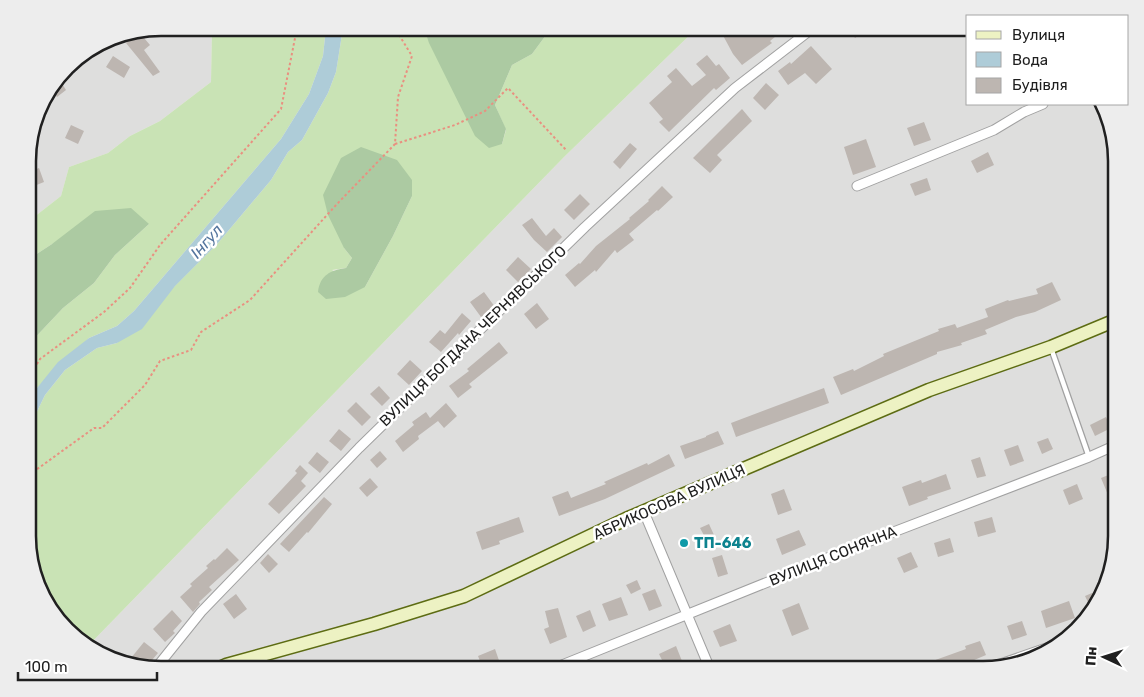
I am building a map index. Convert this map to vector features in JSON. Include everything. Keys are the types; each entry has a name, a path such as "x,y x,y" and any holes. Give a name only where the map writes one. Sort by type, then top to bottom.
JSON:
{"street":[{"name":"ВУЛИЦЯ БОГДАНА ЧЕРНЯВСЬКОГО","path":"162,661 202,612 359,448 571,241 736,88 802,36"},
{"path":"856,186 994,130 1024,112 1041,105"},
{"name":"АБРИКОСОВА ВУЛИЦЯ","path":"241,661 374,624 464,596 644,512 929,390 1050,347 1107,324"},
{"name":"ВУЛИЦЯ СОНЯЧНА","path":"573,661 856,546 1107,449"},
{"path":"644,512 706,660"}],"lane":[{"path":"1050,347 1089,457"}],"path":[{"path":"36,366 40,359 104,312 130,288 160,245 281,109 296,37"},
{"path":"395,144 398,97 412,56 400,37"},
{"path":"36,470 94,428 102,428 145,385 160,361 191,350 202,332 250,300 337,204 395,144 455,125 484,111 508,88 567,151"}],"shaded area":[{"path":"688,36 966,36 966,105 1094,105 1101,121 1107,153 1107,544 1105,560 1098,584 1082,612 1059,635 1045,644 1023,654 991,660 161,661 129,656 113,651 93,640 564,157"},
{"path":"153,37 212,37 211,82 160,121 130,136 108,153 69,167 61,196 36,216 37,145 46,113 57,92 67,79 92,57 121,43"}],"green space":[{"path":"688,36 564,157 93,640 67,618 49,591 43,576 37,552 36,536 36,414 45,395 65,370 97,348 117,343 218,243 271,180 288,152 302,140 328,93 336,72 342,37 427,37 447,74 502,144 506,130 495,105 512,65 532,54 545,37","holes":["412,196 365,287 332,270 346,268 352,258 344,248"]},
{"path":"212,37 325,37 323,56 309,94 281,139 134,311 117,326 89,338 36,390 36,337 63,308 94,283 115,255 149,224 52,244 36,254 36,216 61,196 69,167 108,153 130,136 160,121 211,82"},
{"path":"427,37 545,37 532,54 512,65 495,105 506,129 502,144 489,148 475,136"},
{"path":"361,147 397,160 412,180 412,196 365,287 345,297 326,299 318,292 321,281 327,274 346,268 352,258 344,248 328,215 323,195 341,158"},
{"path":"131,208 149,224 115,255 94,283 63,308 36,337 36,254 95,211"}],"water":[{"name":"Інгул","path":"325,37 342,37 336,72 328,93 302,140 288,152 271,180 218,243 175,286 142,329 117,343 97,348 65,370 45,395 36,414 36,390 58,362 89,338 117,326 134,311 281,139 309,94 323,56"}],"building":[{"path":"723,36 776,36 770,41 772,43 742,65 733,54"},
{"path":"144,38 150,45 144,50 160,72 153,76 126,43"},
{"path":"811,46 832,69 816,84 805,73 788,85 778,71 790,62 791,64"},
{"path":"707,55 716,66 719,64 730,78 716,90 714,88 669,132 659,122 663,119 649,103 672,82 667,76 676,68 692,86 706,75 696,64"},
{"path":"113,56 130,67 124,78 106,67"},
{"path":"766,83 779,95 765,110 753,98"},
{"path":"63,85 66,90 57,97 55,95"},
{"path":"742,109 752,121 717,155 722,160 710,173 693,158"},
{"path":"924,122 931,140 914,146 907,128"},
{"path":"71,125 84,131 78,144 65,138"},
{"path":"866,139 876,167 853,175 844,147"},
{"path":"630,143 637,149 620,169 613,162"},
{"path":"988,152 994,165 977,173 971,161"},
{"path":"39,168 44,182 36,185 36,169"},
{"path":"927,178 931,190 915,196 910,184"},
{"path":"662,186 673,197 629,234 634,240 617,253 615,250 596,272 595,270 575,287 565,275 580,264 596,246 630,219"},
{"path":"580,194 590,204 574,220 564,210"},
{"path":"532,218 546,236 554,228 562,237 547,252 522,225"},
{"path":"518,257 531,269 518,282 506,270"},
{"path":"1052,282 1061,300 1035,312 1016,317 985,330 987,334 961,343 962,345 937,352 937,354 841,395 833,377 853,369 854,371 884,356 883,354 939,331 938,329 955,324 957,328 988,317 985,309 1008,300 1038,294 1036,289"},
{"path":"484,292 495,307 481,317 470,302"},
{"path":"537,303 549,319 536,329 524,314"},
{"path":"462,313 471,321 441,352 429,342 440,330 445,334"},
{"path":"499,342 508,353 469,384 472,387 458,398 449,386 469,371 467,369"},
{"path":"410,360 422,371 409,385 397,374"},
{"path":"379,386 390,398 382,406 370,394"},
{"path":"824,388 829,403 736,437 731,423"},
{"path":"356,402 371,417 362,426 347,411"},
{"path":"446,403 457,416 444,428 438,421 418,436 419,439 403,452 395,441 414,425 412,422 426,412 430,418"},
{"path":"1106,417 1107,419 1107,430 1095,436 1090,425"},
{"path":"339,429 351,439 341,451 329,441"},
{"path":"718,431 724,444 685,459 680,446"},
{"path":"1048,438 1053,449 1042,454 1037,442"},
{"path":"1018,445 1024,461 1010,466 1004,450"},
{"path":"380,451 387,459 377,468 370,460"},
{"path":"317,452 329,462 320,473 308,463"},
{"path":"669,454 675,466 605,499 559,516 552,497 568,491 571,498 606,484 604,482 647,463 648,465"},
{"path":"980,457 986,476 977,478 971,460"},
{"path":"300,465 308,473 301,481 306,486 279,514 268,504 297,473 295,471"},
{"path":"946,474 951,489 927,497 928,499 909,506 902,487 921,480 922,483"},
{"path":"1107,476 1107,492 1101,478"},
{"path":"370,478 378,487 367,497 359,488"},
{"path":"1077,484 1083,499 1069,505 1063,490"},
{"path":"784,489 792,510 778,515 771,494"},
{"path":"324,497 332,504 289,552 280,544"},
{"path":"519,517 524,532 499,541 500,544 482,550 476,532"},
{"path":"992,517 996,532 978,537 974,522"},
{"path":"709,524 714,535 706,539 700,528"},
{"path":"799,530 806,545 782,555 776,539"},
{"path":"950,538 954,552 938,557 934,543"},
{"path":"227,548 239,560 209,587 212,590 199,602 200,604 193,612 180,597 192,586 190,584 208,568 206,566"},
{"path":"911,552 918,567 904,573 897,558"},
{"path":"268,554 278,564 269,573 260,563"},
{"path":"722,555 728,574 718,577 712,558"},
{"path":"637,580 641,589 631,594 626,585"},
{"path":"655,589 662,606 649,611 642,594"},
{"path":"1094,592 1088,602 1085,596"},
{"path":"236,594 247,609 234,619 223,604"},
{"path":"621,597 628,615 609,621 602,604"},
{"path":"1069,601 1075,618 1046,628 1041,611"},
{"path":"799,603 809,629 792,636 782,610"},
{"path":"558,608 567,637 550,644 544,629 549,627 545,611"},
{"path":"172,610 182,621 173,631 175,633 165,642 153,629"},
{"path":"590,610 596,626 583,632 576,616"},
{"path":"1022,621 1027,635 1012,640 1007,626"},
{"path":"730,624 737,641 720,647 713,631"},
{"path":"980,641 986,655 974,660 935,660 966,649 965,646"},
{"path":"144,642 158,653 152,660 132,657"},
{"path":"676,646 682,660 662,660 659,654"},
{"path":"495,649 499,661 480,661 478,656"}],"place":[{"name":"ТП-646","path":"684,543"}]}
